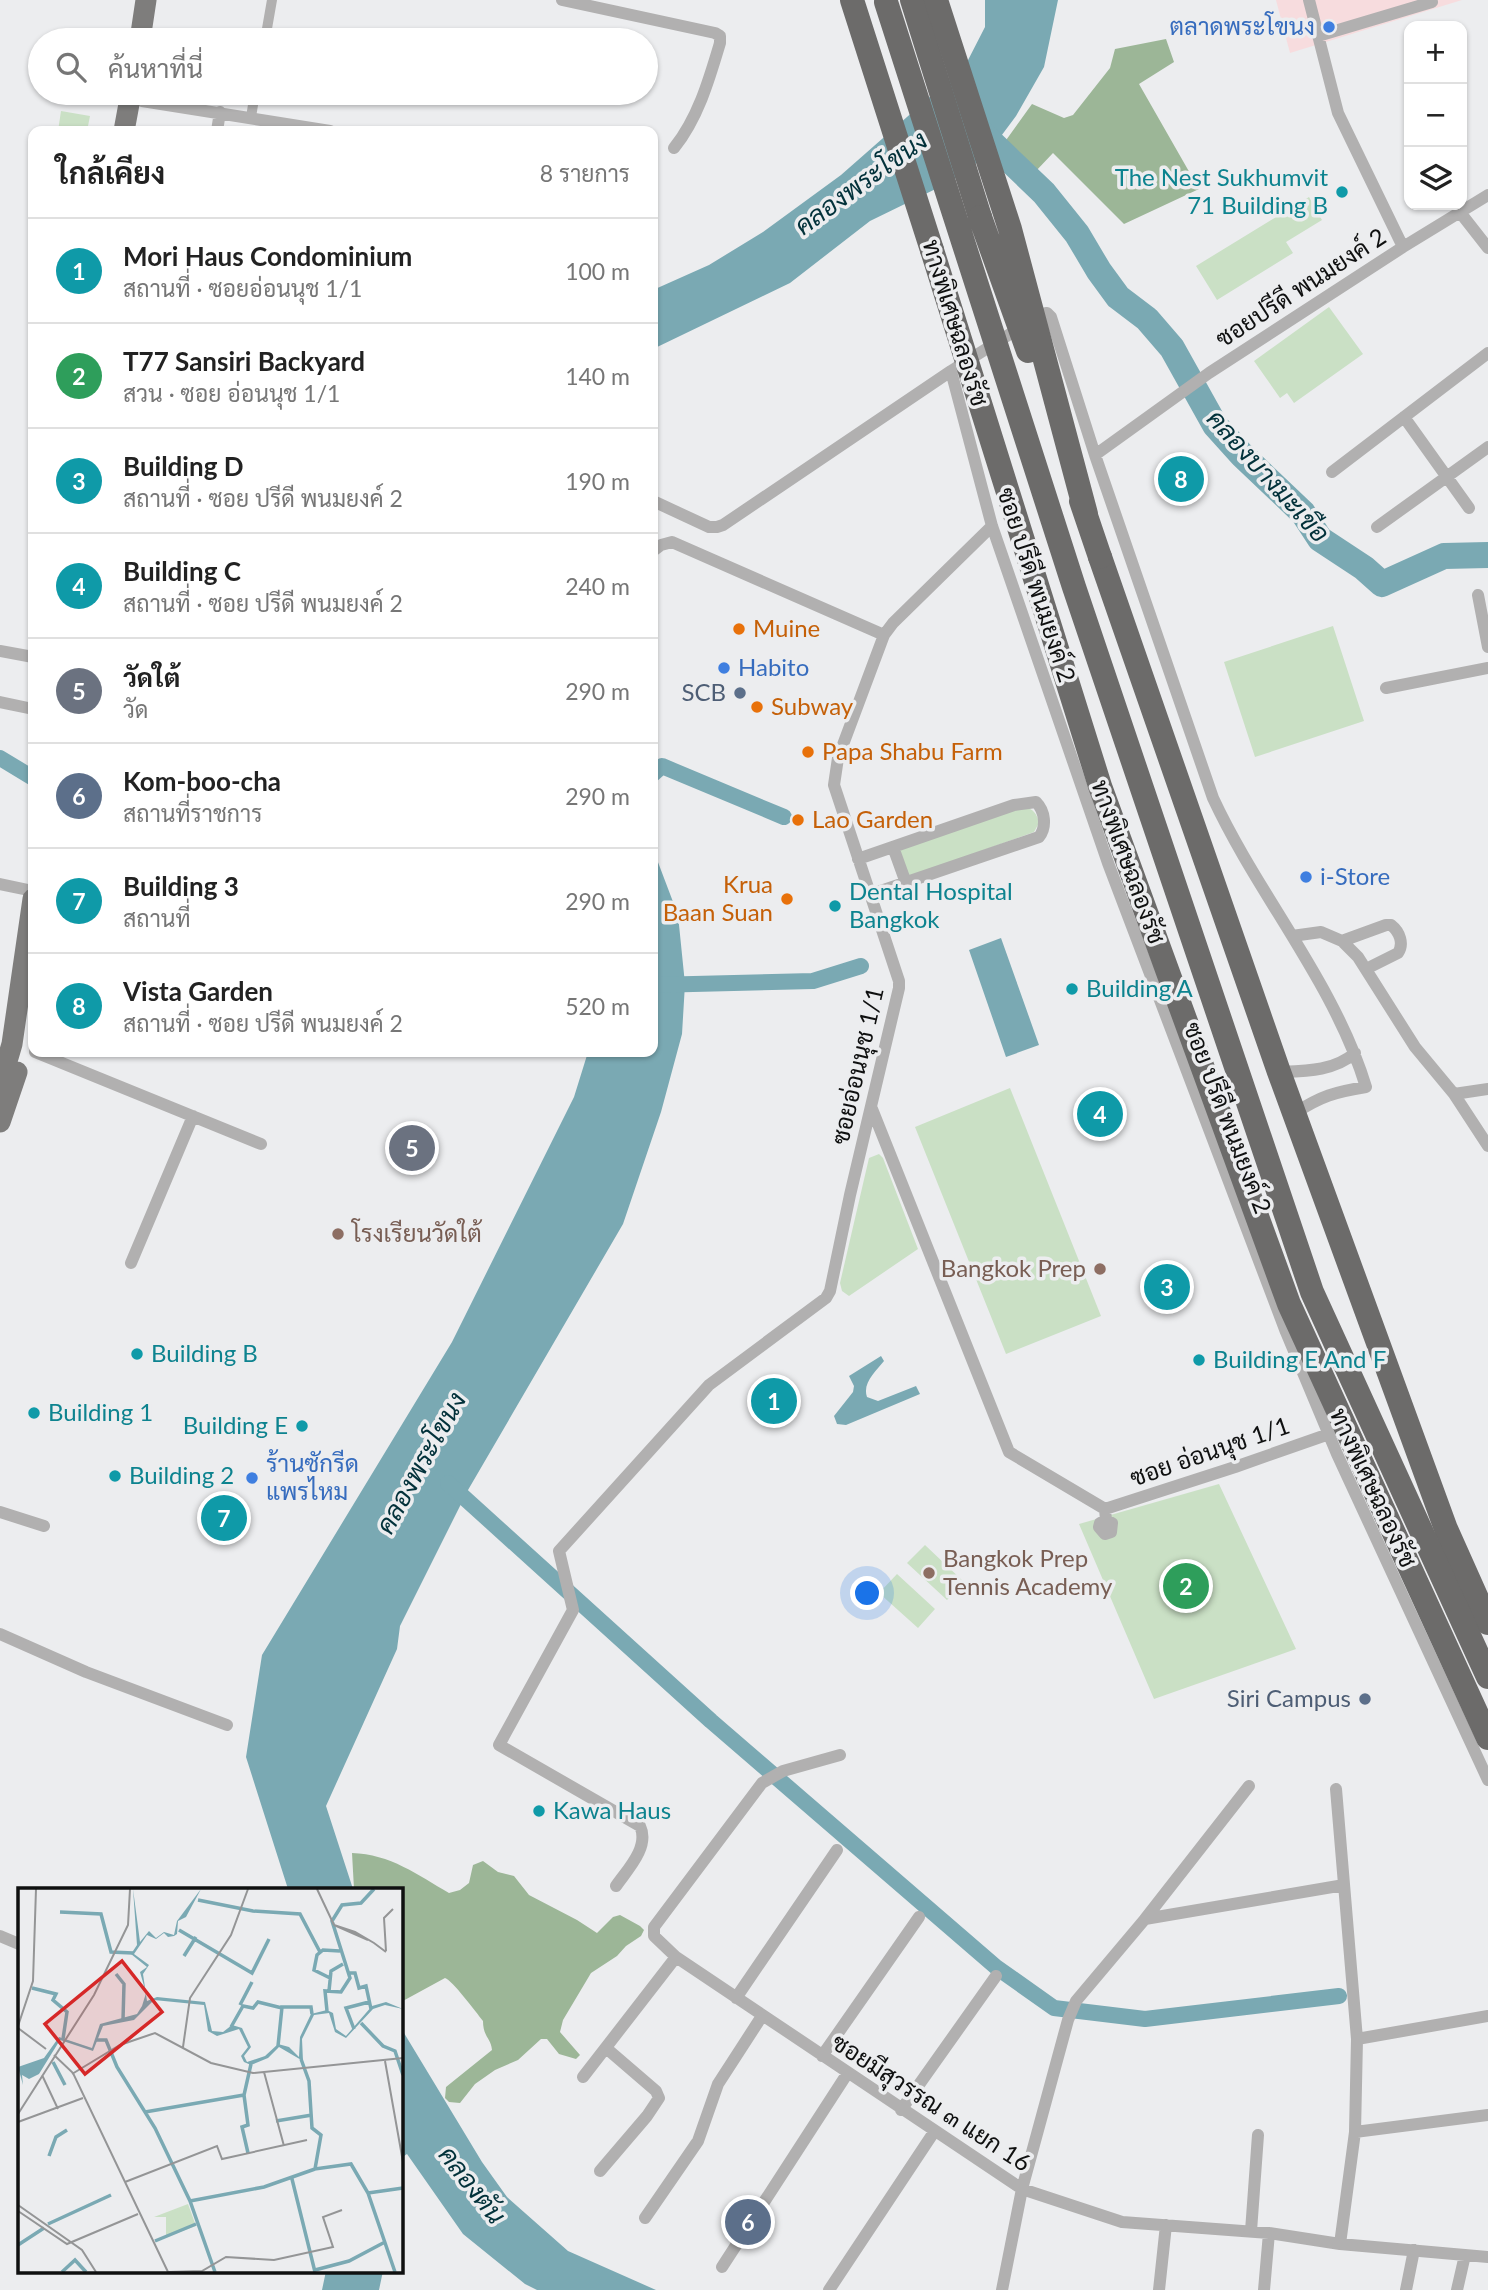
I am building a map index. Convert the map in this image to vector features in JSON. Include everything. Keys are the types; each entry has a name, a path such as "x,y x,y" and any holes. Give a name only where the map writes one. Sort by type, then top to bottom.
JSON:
{"highway":[{"name":"ทางพิเศษฉลองรัช","path":"885,0 1074,587 1312,1292 1488,1677"},
{"path":"912,0 980,217 1279,1072 1446,1529 1488,1623"},
{"path":"936,0 1010,229 1086,514"},
{"name":"ทางพิเศษฉลองรัช","path":"853,6 1100,786 1289,1304 1488,1738"}],"main road":[{"path":"141,28 146,0"},
{"path":"154,28 159,0"},
{"path":"126,126 135,105"},
{"path":"138,126 139,105"},
{"path":"0,1085 26,1049 28,1006"},
{"path":"0,1122 26,1049 28,1029"}],"street":[{"path":"267,28 272,0"},
{"path":"562,0 720,36 706,88 695,114 674,148"},
{"path":"1309,0 1338,113 1403,247"},
{"path":"1318,36 1432,2"},
{"path":"185,105 298,126"},
{"path":"251,117 253,105"},
{"path":"218,126 220,112"},
{"name":"ซอยปรีดี พนมยงค์ 2","path":"1095,455 1209,373 1459,211 1488,195"},
{"path":"1459,211 1488,248"},
{"path":"658,503 709,527 723,525 951,371 1047,313 1051,317 1095,455 1213,797 1232,837 1293,936 1355,1053 1366,1087 1320,1097 1295,1113"},
{"path":"1332,472 1488,353"},
{"name":"ซอย ปรีดี พนมยงค์ 2","path":"951,371 992,526 1108,863 1286,1332 1329,1434 1488,1780"},
{"path":"1404,417 1469,508"},
{"path":"1377,527 1488,447"},
{"path":"658,547 672,542 884,635 992,526"},
{"path":"1478,595 1488,647"},
{"name":"ซอยอ่อนนุช 1/1","path":"616,1886 643,1845 644,1835 640,1826 499,1745 572,1614 573,1606 559,1555 566,1541 709,1385 826,1298 830,1291 899,988 899,981 834,785 834,771 884,635"},
{"path":"0,651 28,656"},
{"path":"1386,688 1488,668"},
{"path":"0,702 28,708"},
{"path":"858,859 1014,805 1030,802 1039,804 1045,825 1039,837 869,895"},
{"path":"893,847 906,883"},
{"path":"0,884 28,890"},
{"path":"1342,941 1386,925 1396,929 1402,943 1398,953 1366,969"},
{"path":"1293,936 1321,932 1342,941 1358,957 1415,1047 1454,1094 1488,1146"},
{"path":"1279,1072 1329,1067 1343,1063 1355,1053"},
{"path":"46,1057 261,1144"},
{"path":"1454,1094 1488,1089"},
{"name":"ซอย อ่อนนุช 1/1","path":"872,1109 1009,1452 1105,1514 1329,1434"},
{"path":"131,1263 193,1116"},
{"path":"0,1513 44,1526"},
{"path":"0,1634 86,1672 227,1725"},
{"name":"ซอยมีสุวรรณ ๓ แยก 16","path":"839,1755 783,1771 762,1783 654,1927 654,1936 676,1957 1022,2189 1122,2221 1251,2231 1340,2244 1488,2257"},
{"path":"1002,2290 1022,2189 1068,2020 1076,2001 1145,1919 1249,1786"},
{"path":"1336,1789 1357,2039 1356,2132 1340,2244"},
{"path":"736,1998 837,1850"},
{"path":"1145,1919 1344,1885"},
{"path":"822,2056 919,1917"},
{"path":"0,1936 18,1944"},
{"path":"583,2077 676,1957"},
{"path":"901,2110 996,1976"},
{"path":"645,2218 698,2141 718,2084 762,2016"},
{"path":"1357,2039 1488,2016"},
{"path":"600,2171 659,2098 656,2091 606,2048"},
{"path":"722,2267 847,2074"},
{"path":"1356,2132 1488,2115"},
{"path":"829,2290 934,2132"},
{"path":"1251,2231 1258,2135"},
{"path":"1158,2290 1166,2225"},
{"path":"1264,2290 1269,2233"},
{"path":"1406,2290 1414,2250"},
{"path":"1457,2290 1465,2255"}],"shaded area":[{"name":"ตลาดพระโขนง","path":"1276,0 1462,0 1290,53"}],"green space":[{"path":"1166,39 1174,62 1139,84 1199,189 1124,224 1053,153 1035,172 1004,143 1032,104 1064,118 1073,115 1110,68 1115,49"},
{"path":"61,111 90,116 88,126 59,126"},
{"path":"1309,197 1322,220 1286,242 1293,253 1217,300 1196,266"},
{"path":"1329,307 1363,354 1294,403 1287,393 1280,398 1254,361"},
{"path":"1333,626 1364,721 1255,757 1224,662"},
{"path":"1024,807 1033,811 1037,817 1039,823 1034,832 909,877 897,850"},
{"path":"1010,1088 1101,1316 1006,1354 915,1127"},
{"path":"879,1154 883,1158 918,1249 849,1296 842,1291 840,1283 869,1158"},
{"path":"1219,1484 1296,1649 1154,1699 1079,1524"},
{"path":"925,1545 964,1582 947,1600 907,1563"},
{"path":"897,1574 935,1609 918,1628 879,1593"},
{"path":"352,1853 391,1861 449,1893 460,1890 469,1883 473,1865 483,1861 498,1872 514,1876 529,1895 597,1933 613,1917 620,1915 644,1930 641,1936 617,1956 591,1973 563,2020 560,2032 580,2055 576,2059 559,2054 547,2039 541,2039 518,2060 495,2070 475,2084 460,2103 449,2102 445,2098 446,2087 492,2050 483,2021 445,1978 402,2001 402,1888 354,1888"}],"water":[{"name":"คลองพระโขนง","path":"985,0 1058,0 1044,67 1016,116 987,155 952,181 870,221 790,283 658,347 658,288 709,265 763,232 841,175 965,66 985,27"},
{"name":"คลองพระโขนง","path":"658,862 678,915 685,984 682,1034 661,1112 623,1224 468,1490 400,1626 397,1649 326,1806 353,1888 288,1888 246,1757 262,1655 452,1342 574,1097 586,1057 658,1057"},
{"path":"1001,938 1039,1045 1006,1057 969,950"},
{"path":"881,1356 884,1361 868,1382 867,1397 878,1401 916,1386 920,1394 846,1425 837,1424 834,1416 853,1392 854,1386 849,1376"},
{"name":"คลองตัน","path":"402,2030 482,2162 507,2197 568,2251 656,2290 537,2290 525,2284 463,2234 407,2154 402,2157"},
{"path":"326,2272 383,2272 379,2290 322,2290"}],"waterway":[{"name":"คลองบางมะเขือ","path":"971,123 1044,193 1077,234 1118,297 1147,319 1172,348 1215,425 1242,455 1303,513 1320,539 1364,568 1382,584 1444,556 1488,555"},
{"path":"0,758 28,775"},
{"path":"658,770 662,766 784,817"},
{"path":"658,985 813,981 861,966"},
{"path":"448,1483 711,1721 996,1967 1054,2008 1145,2019 1339,1996"}],"place":[{"name":"ตลาดพระโขนง","path":"1329,27"},
{"name":"The Nest Sukhumvit 71 Building B","path":"1342,192"},
{"name":"Vista Garden","path":"1181,479"},
{"name":"Muine","path":"739,629"},
{"name":"Habito","path":"724,668"},
{"name":"SCB","path":"740,693"},
{"name":"Subway","path":"757,707"},
{"name":"Papa Shabu Farm","path":"808,752"},
{"name":"Lao Garden","path":"798,820"},
{"name":"i-Store","path":"1306,877"},
{"name":"Krua Baan Suan","path":"787,899"},
{"name":"Dental Hospital Bangkok","path":"835,906"},
{"name":"Building A","path":"1072,989"},
{"name":"Building C","path":"1100,1114"},
{"name":"วัดใต้","path":"412,1148"},
{"name":"โรงเรียนวัดใต้","path":"338,1234"},
{"name":"Bangkok Prep","path":"1100,1269"},
{"name":"Building D","path":"1167,1287"},
{"name":"Building B","path":"137,1354"},
{"name":"Building E And F","path":"1199,1360"},
{"name":"Mori Haus Condominium","path":"774,1401"},
{"name":"Building 1","path":"34,1413"},
{"name":"Building E","path":"302,1426"},
{"name":"Building 2","path":"115,1476"},
{"name":"ร้านซักรีด แพรไหม","path":"252,1478"},
{"name":"Building 3","path":"224,1518"},
{"name":"Bangkok Prep Tennis Academy","path":"929,1573"},
{"name":"T77 Sansiri Backyard","path":"1186,1586"},
{"name":"Siri Campus","path":"1365,1699"},
{"name":"Kawa Haus","path":"539,1811"},
{"name":"Kom-boo-cha","path":"748,2222"}]}
